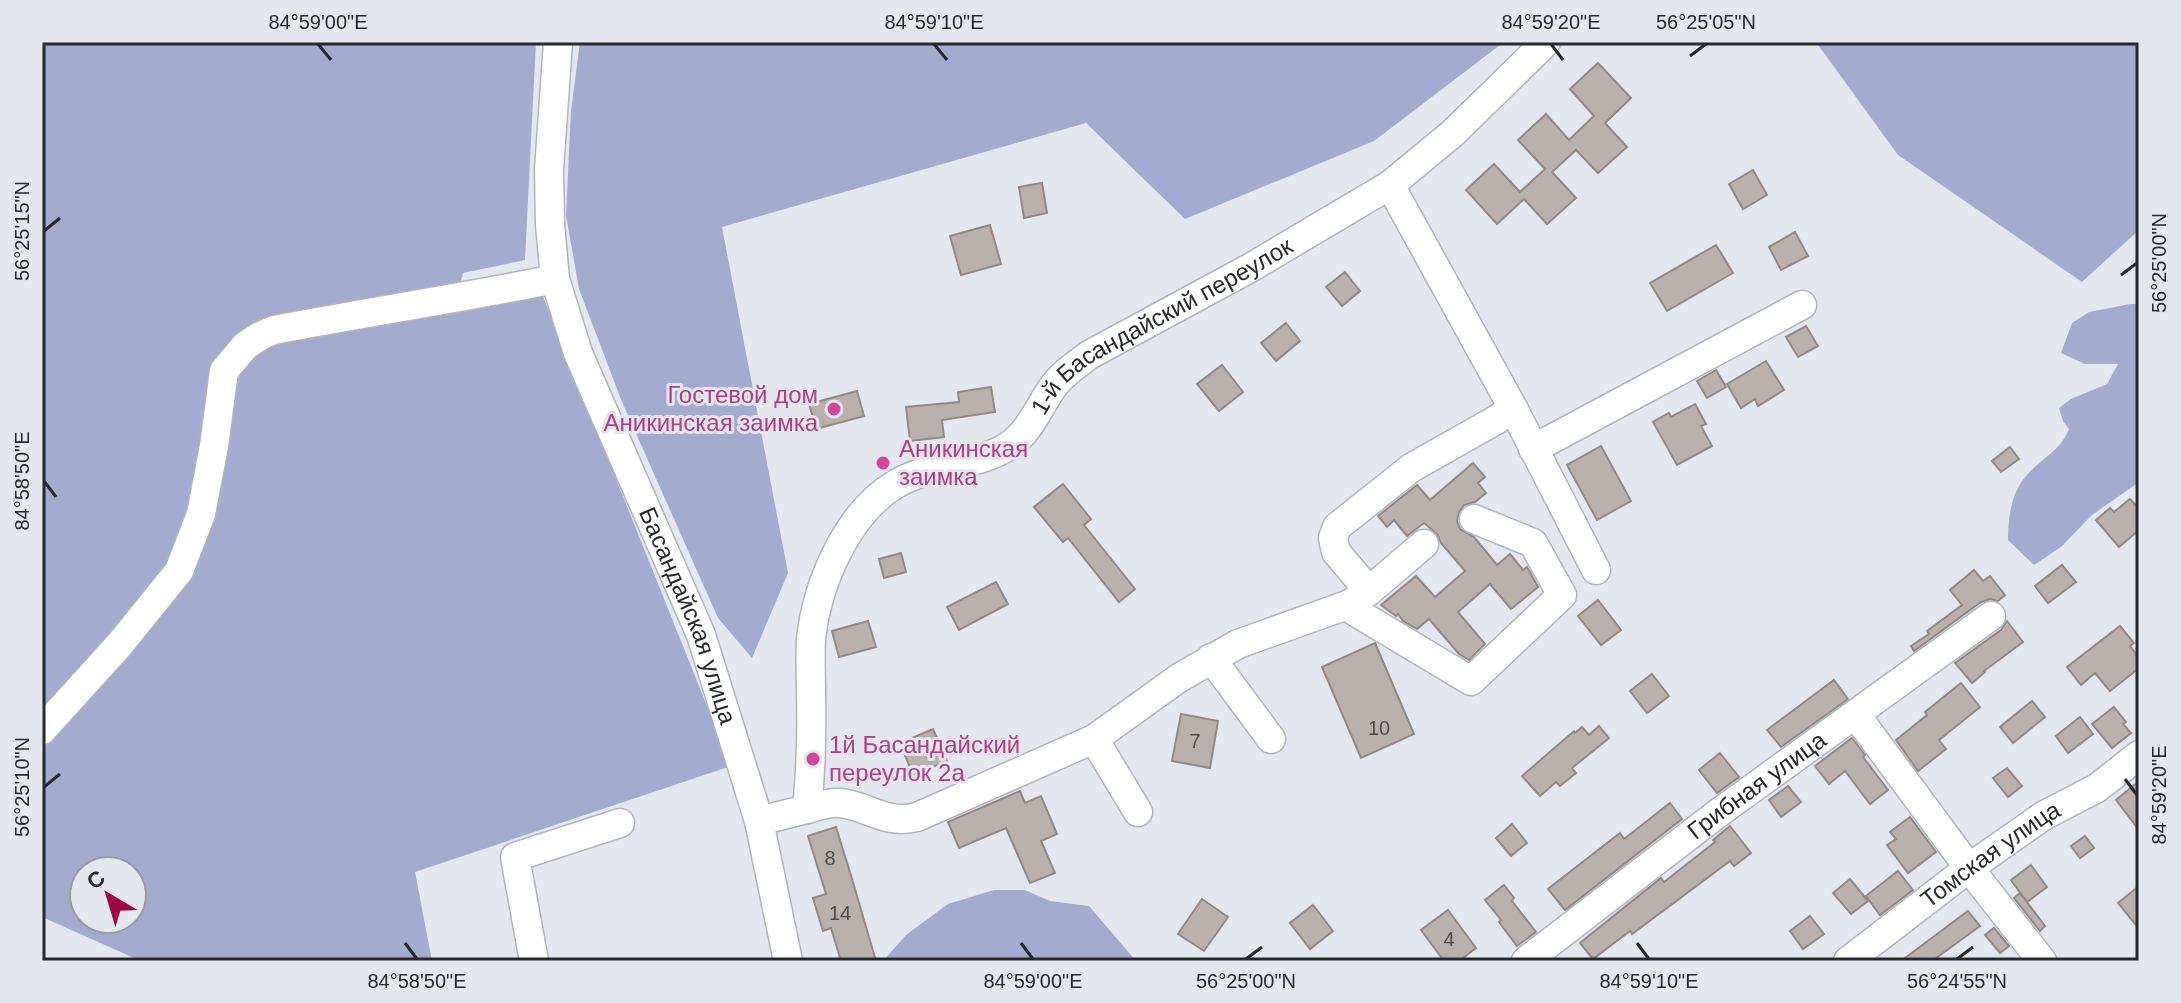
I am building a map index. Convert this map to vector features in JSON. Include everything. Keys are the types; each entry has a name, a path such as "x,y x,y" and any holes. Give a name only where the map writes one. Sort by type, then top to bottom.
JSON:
{"street":[{"name":"Басандайская улица","path":"558,42 549,170 555,279 578,353 701,635 759,821 788,961"},
{"name":"1-й Басандайский переулок","path":"807,809 812,765 811,639 819,602 834,558 859,517 877,497 914,474 994,454 1013,443 1029,429 1053,386 1067,371 1089,355 1250,268 1390,185 1453,133 1546,42"},
{"path":"1390,185 1513,408 1596,570"},
{"path":"42,730 120,644 179,571 201,514 224,371 245,346 274,330 413,304 466,298 555,279"},
{"path":"1533,449 1802,305"},
{"path":"1474,519 1533,543 1562,595 1471,681 1354,611 1359,598 1336,552 1333,538 1337,527 1411,468 1513,408"},
{"path":"1533,543 1569,519"},
{"path":"759,821 829,803 840,803 901,821 917,817 1094,739 1179,678 1238,644 1359,598 1424,544"},
{"name":"Грибная улица","path":"1526,961 1562,950 1717,814 1991,616"},
{"path":"1211,658 1271,739"},
{"path":"1856,715 2042,961"},
{"path":"1094,739 1138,812"},
{"name":"Томская улица","path":"1848,961 1969,868 2043,816 2097,788 2139,755"},
{"path":"534,961 515,857 620,823"}],"shaded area":[{"path":"42,42 536,42 525,260 463,273 454,307 542,294 731,766 415,872 432,961 141,961 82,935 148,935 148,855 68,855 68,929 42,917"},
{"path":"580,42 1504,42 1374,141 1185,219 1086,123 722,227 788,573 752,658 718,618 622,402 579,289 566,215 571,111"},
{"path":"1816,42 2139,42 2139,230 2082,282 1898,155"},
{"path":"2139,304 2139,482 2092,515 2061,547 2034,565 2008,540 2010,514 2017,489 2066,436 2069,429 2059,408 2071,399 2107,384 2118,364 2085,364 2061,353 2072,323 2089,312"},
{"path":"994,890 1025,890 1050,901 1089,906 1136,961 1007,961 975,958 964,961 883,961 906,935 948,904"}],"building":[{"path":"1598,63 1631,98 1605,123 1627,147 1598,173 1576,150 1552,172 1576,198 1547,224 1524,199 1497,224 1466,190 1494,164 1520,192 1545,169 1518,140 1546,114 1569,140 1594,116 1570,89"},
{"path":"1753,170 1767,195 1743,209 1729,184"},
{"path":"1042,183 1047,213 1024,218 1019,187"},
{"path":"990,225 1001,264 961,275 950,236"},
{"path":"1795,232 1808,256 1781,270 1769,247"},
{"path":"1716,245 1733,273 1667,311 1650,283"},
{"path":"1345,272 1360,291 1342,306 1326,287"},
{"path":"1286,323 1300,341 1276,361 1261,343"},
{"path":"1806,326 1818,346 1798,357 1786,337"},
{"path":"1766,361 1784,390 1758,406 1755,399 1741,408 1727,384"},
{"path":"1222,365 1243,392 1219,411 1197,384"},
{"path":"1716,370 1726,387 1707,398 1697,381"},
{"path":"991,387 995,412 942,420 944,437 910,441 906,407 959,402 958,392"},
{"path":"857,391 864,416 816,429 809,404"},
{"path":"1695,404 1706,424 1701,426 1712,446 1677,465 1653,422 1669,413 1671,417"},
{"path":"1601,446 1631,501 1597,520 1567,465"},
{"path":"2010,447 2019,459 2001,472 1992,461"},
{"path":"1473,463 1485,477 1478,483 1486,493 1475,502 1464,505 1457,521 1460,529 1474,537 1497,565 1510,554 1523,570 1527,567 1538,587 1511,609 1490,584 1458,612 1485,644 1469,660 1459,654 1429,619 1417,629 1381,605 1416,576 1435,597 1465,571 1437,534 1424,523 1407,536 1394,520 1387,527 1378,516 1417,485 1430,500"},
{"path":"1063,484 1091,519 1084,525 1135,589 1119,602 1068,538 1063,542 1034,507"},
{"path":"2130,499 2139,509 2139,530 2119,547 2096,520 2110,508 2114,512"},
{"path":"901,553 906,572 884,578 879,559"},
{"path":"2062,565 2076,582 2048,603 2035,586"},
{"path":"1974,570 1983,581 1990,576 2005,595 1998,601 1990,599 1981,602 1914,651 1911,646 1962,605 1950,590"},
{"path":"996,582 1008,604 959,630 947,607"},
{"path":"1598,600 1621,630 1601,645 1578,616"},
{"path":"868,621 876,647 839,657 832,631"},
{"path":"2007,621 2023,642 1972,683 1955,663 2001,630"},
{"path":"2120,626 2134,643 2130,646 2139,658 2139,668 2110,691 2095,673 2081,685 2067,667"},
{"path":"1375,643 1414,734 1361,758 1322,667"},
{"path":"1652,674 1669,696 1647,713 1630,691"},
{"path":"1834,680 1848,699 1781,747 1767,730"},
{"path":"1961,683 1980,707 1939,740 1946,749 1918,771 1896,740"},
{"path":"2032,701 2045,717 2013,743 2000,727"},
{"path":"2114,707 2131,733 2112,748 2092,724"},
{"path":"1181,714 1218,721 1210,768 1172,761"},
{"path":"2080,717 2093,734 2068,753 2056,736"},
{"path":"1599,726 1609,738 1572,768 1576,773 1560,786 1556,782 1540,796 1522,776 1574,731 1582,727 1589,735"},
{"path":"933,729 947,761 913,775 900,743"},
{"path":"1852,738 1888,790 1870,804 1845,771 1829,784 1815,766"},
{"path":"1720,753 1739,777 1717,793 1699,770"},
{"path":"2007,768 2022,786 2008,797 1993,778"},
{"path":"2139,781 2139,830 2116,800"},
{"path":"1788,786 1801,802 1781,817 1769,800"},
{"path":"1020,791 1025,803 1041,796 1057,834 1041,841 1055,873 1030,883 1006,828 959,848 948,822"},
{"path":"1670,803 1682,819 1565,910 1548,889 1620,833 1624,839"},
{"path":"1910,817 1936,852 1908,873 1887,845 1896,839 1890,832"},
{"path":"1512,824 1527,843 1511,856 1496,838"},
{"path":"1730,826 1751,853 1734,866 1730,861 1593,959 1580,943 1661,878 1664,882 1715,842 1713,840"},
{"path":"836,827 876,961 841,961 831,928 823,931 813,898 826,894 808,836"},
{"path":"2085,836 2094,848 2080,858 2071,846"},
{"path":"2031,865 2047,887 2027,902 2011,880"},
{"path":"1898,871 1913,890 1880,915 1866,896"},
{"path":"1850,879 1868,901 1851,914 1833,893"},
{"path":"1504,885 1536,932 1517,946 1485,900"},
{"path":"2139,886 2139,929 2118,903"},
{"path":"2020,893 2045,926 2040,931 2014,898"},
{"path":"1202,899 1228,917 1204,951 1178,934"},
{"path":"1313,905 1333,931 1310,949 1290,923"},
{"path":"1448,910 1476,948 1459,961 1444,961 1421,930"},
{"path":"1968,911 1980,926 1932,961 1901,961"},
{"path":"1810,916 1824,934 1803,949 1790,931"},
{"path":"1994,928 2009,946 2000,953 1985,935"}],"place":[{"name":"Гостевой дом Аникинская заимка","path":"834,409"},
{"name":"Аникинская заимка","path":"883,463"},
{"name":"1й Басандайский переулок 2а","path":"813,759"}]}
